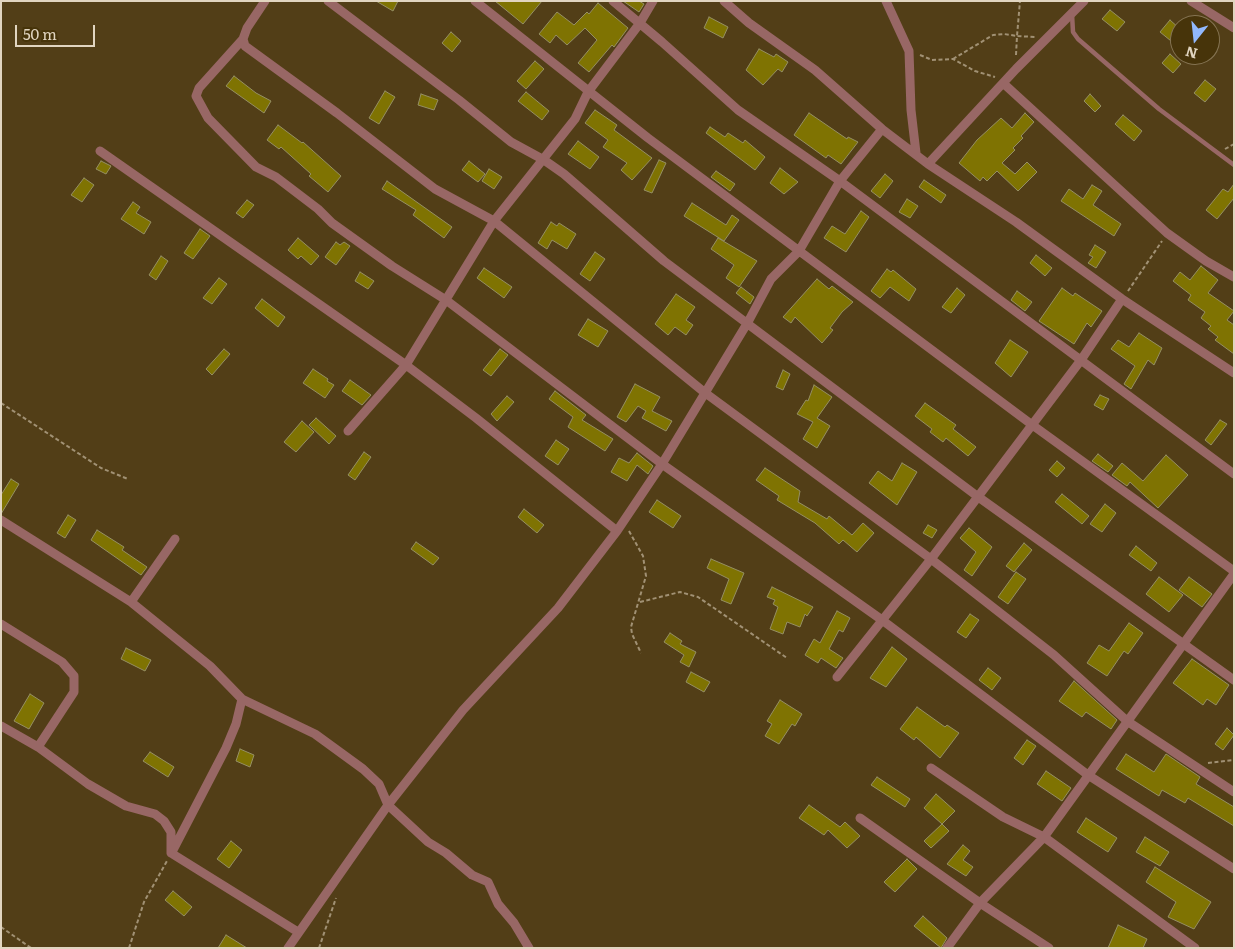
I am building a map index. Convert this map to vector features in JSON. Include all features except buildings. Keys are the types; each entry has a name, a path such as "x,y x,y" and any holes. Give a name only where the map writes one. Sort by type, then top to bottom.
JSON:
{"street":[{"path":"265,1 247,28 243,39 199,88 196,96 208,118 256,167 276,176 318,209 332,223 392,266 446,300 662,464 882,620 1088,775 1234,869"},
{"path":"328,1 459,100 511,142 544,160 564,174 664,261 748,322 977,496 1181,644 1234,680"},
{"path":"475,1 588,92 1031,424 1234,573 1181,644 1044,837 980,903 947,948"},
{"path":"613,1 738,110 840,181 1234,474"},
{"path":"348,431 406,365 494,221 575,119 588,92 640,23 653,1"},
{"path":"724,1 749,23 815,70 882,129 928,164 1016,222 1122,299 1234,373"},
{"path":"886,1 909,51 911,110 916,153"},
{"path":"928,164 1016,69 1084,1"},
{"path":"1191,1 1234,28"},
{"path":"243,39 245,46 337,113 435,189 494,221 704,392 931,559 1054,655 1127,721 1234,792"},
{"path":"1003,83 1167,233 1234,278"},
{"path":"288,948 388,804 463,710 558,608 620,527 662,464 748,322 771,279 800,251 840,181 882,129"},
{"path":"100,151 406,365 620,527"},
{"path":"837,677 931,559 1081,360 1122,299"},
{"path":"1,520 131,602 210,666 242,699 315,734 379,784 388,804 428,842 446,853 472,875 488,882 498,904 514,923 529,948"},
{"path":"131,602 175,539"},
{"path":"1,624 62,662 74,676 74,692 38,747"},
{"path":"171,852 226,748 236,724 242,699"},
{"path":"1,726 38,747 88,784 126,806 155,814 171,832 171,852"},
{"path":"931,768 1002,818 1044,837 1195,948"},
{"path":"860,818 980,903 1049,948"},
{"path":"171,852 298,932"}],"lane":[{"path":"1072,14 1073,32 1078,39 1160,109 1234,165"}],"path":[{"path":"1016,69 1020,1"},
{"path":"953,60 993,35 1048,37"},
{"path":"909,51 932,60 953,60 975,71 996,78 1003,83"},
{"path":"1122,299 1167,233"},
{"path":"1,403 101,468 128,479"},
{"path":"620,527 643,556 646,576 640,602 632,618 632,634 641,653"},
{"path":"640,602 680,592 698,597 787,658"},
{"path":"1193,765 1234,760"},
{"path":"129,948 144,902 171,852"},
{"path":"318,948 338,890"},
{"path":"1,928 20,938 31,948"}]}
